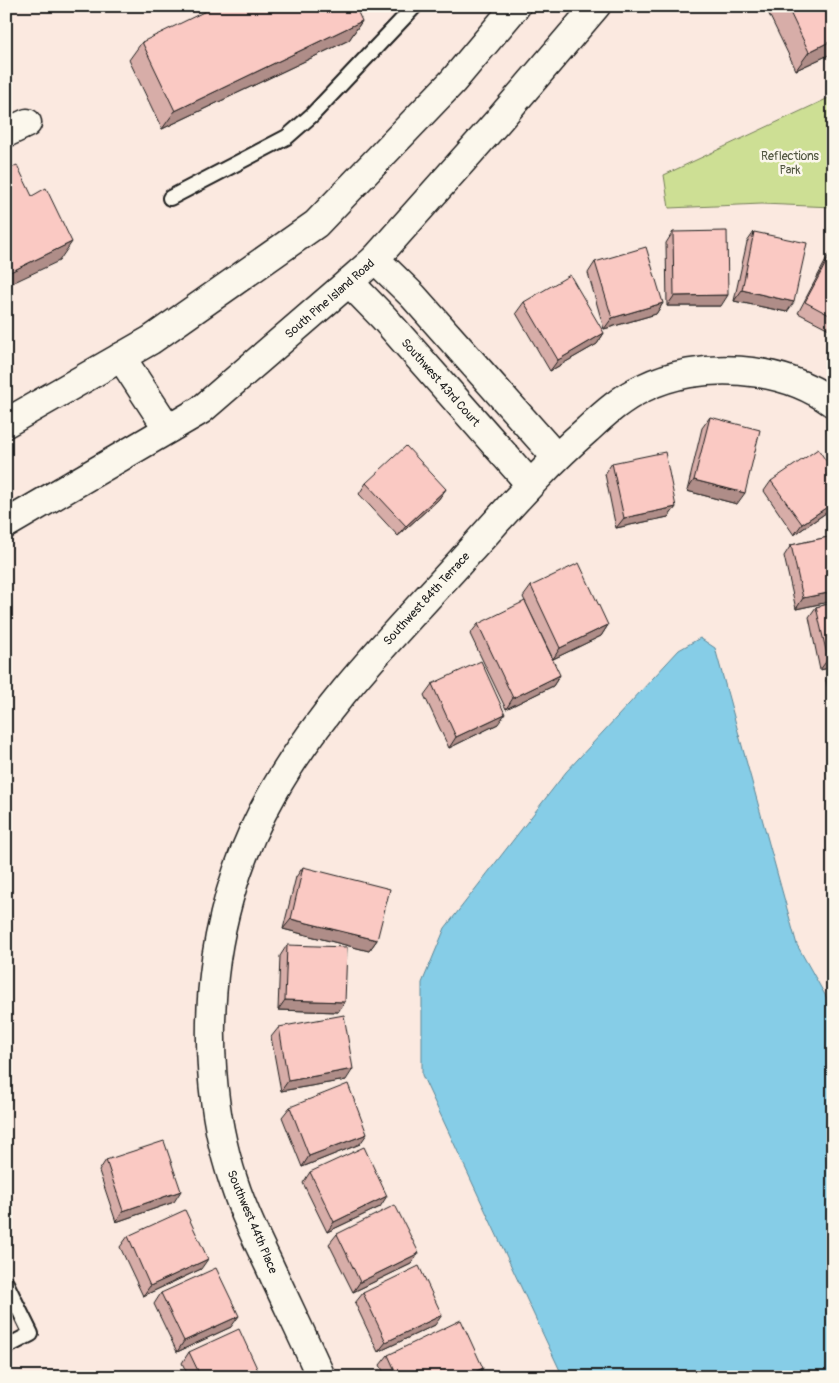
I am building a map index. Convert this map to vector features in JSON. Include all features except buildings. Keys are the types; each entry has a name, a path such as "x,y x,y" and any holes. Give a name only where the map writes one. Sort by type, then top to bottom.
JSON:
{"street":[{"path":"6,423 151,340 316,224 453,81 516,6"},
{"name":"South Pine Island Road","path":"6,524 201,410 349,282 375,259 498,121 596,6"},
{"path":"375,259 414,296 556,457"},
{"name":"Southwest 43rd Court","path":"349,282 384,318 530,484"},
{"path":"121,357 168,429"},
{"name":"Southwest 84th Terrace","path":"213,999 216,960 227,901 245,847 274,791 311,733 363,669 556,457 617,402 644,387 668,378 704,371 734,370 770,375 800,384 833,403"},
{"name":"Southwest 44th Place","path":"213,999 212,1060 217,1122 225,1154 249,1222 321,1377"}],"lane":[{"path":"170,198 287,136 312,115 415,6"},
{"path":"6,1283 31,1334 6,1346"}],"green space":[{"name":"Reflections Park","path":"833,96 833,207 762,204 669,208 664,175"}],"water":[{"path":"700,638 715,648 797,945 833,1009 833,1377 563,1377 422,1075 422,983 445,928 566,772 679,650"}]}
